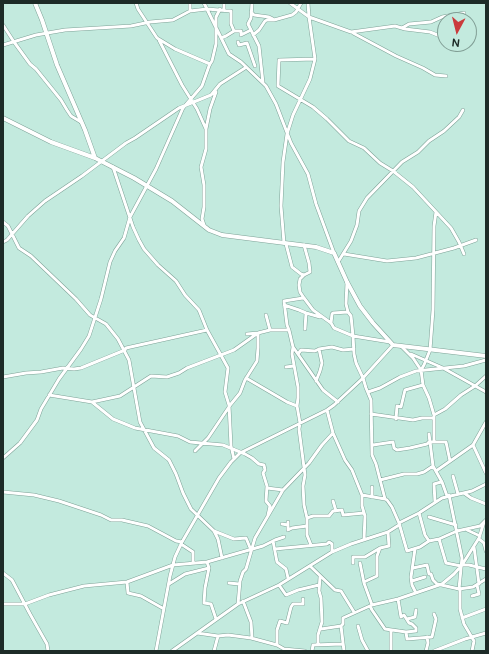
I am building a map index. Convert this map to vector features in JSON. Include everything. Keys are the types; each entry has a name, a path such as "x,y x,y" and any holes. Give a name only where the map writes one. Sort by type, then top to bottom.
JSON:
{"street":[{"path":"35,3 95,158"},
{"path":"136,3 146,22 159,39 206,129"},
{"path":"190,3 190,11"},
{"path":"204,3 229,54 263,83 276,104 287,134 308,174 316,204 334,254 347,282 360,306 373,323 392,343"},
{"path":"3,458 20,443 37,420 49,395 89,336 104,289 110,262 115,251 124,238 130,217 167,148 183,108 192,101 202,86 212,61 216,44 216,17 222,10 224,3"},
{"path":"252,3 251,18 248,24 259,46 263,83"},
{"path":"290,3 309,17 351,32 435,75 446,76"},
{"path":"253,36 265,21 292,15 296,12 301,3"},
{"path":"304,275 292,266 285,243 281,206 283,162 287,134 300,99 310,79 315,59 308,3"},
{"path":"3,45 47,33 88,28 131,26 146,22 173,20 190,11 206,9 231,11 231,24 234,30"},
{"path":"251,12 254,15 269,17 274,20"},
{"path":"402,28 409,24 431,22 437,19"},
{"path":"3,25 13,42 30,64 36,69 61,100 67,110 81,122"},
{"path":"351,32 395,26 430,32 437,35"},
{"path":"234,30 241,31 241,35 251,30"},
{"path":"220,38 230,34 234,30"},
{"path":"159,39 174,49 210,64"},
{"path":"238,42 239,45 247,43 255,66"},
{"path":"315,59 279,60 278,86 313,107 349,141 364,148 380,164 393,171 413,187 451,228 464,254"},
{"path":"249,70 261,63"},
{"path":"192,101 211,95 220,84 245,68"},
{"path":"204,226 202,219 204,207 204,185 201,167 206,149 206,129 216,90"},
{"path":"3,242 8,240 36,208 126,142 135,138 179,108 187,105"},
{"path":"338,262 351,241 357,225 359,211 367,198 402,162 444,132 459,117 463,110"},
{"path":"3,118 51,142 95,158 113,167 172,201 209,230 222,235 304,245 326,250 334,254"},
{"path":"113,167 136,234 144,249 158,265 176,281 199,310 207,330 228,368 225,392 229,407 231,448 234,459"},
{"path":"421,370 430,350 434,310 434,226 436,212"},
{"path":"3,222 8,226 19,248 31,256 76,299 84,310 111,328 125,350 129,360 135,401 140,422 154,448 169,460 191,509 214,531 234,539 246,538 251,550"},
{"path":"344,254 387,261 416,258 461,246 476,240"},
{"path":"304,245 310,272 300,279 299,285 303,298 313,310 331,323 334,328 352,336 392,343 400,346 486,356"},
{"path":"347,282 346,300 348,312 351,316 356,363 371,400 372,455 376,464 385,499 392,507 399,523 407,551 457,531 474,528 485,522"},
{"path":"303,298 284,301 284,305 287,325 293,347 292,354 298,398 297,406 300,424 299,429 305,475 303,486 304,505 307,518 307,535 311,545"},
{"path":"284,305 324,318"},
{"path":"331,323 332,314 348,312"},
{"path":"305,329 306,313"},
{"path":"266,315 270,330"},
{"path":"3,377 66,368 74,370 134,345 207,330"},
{"path":"49,395 92,402 120,396 151,376 167,377 179,373 186,368 234,350 258,334 270,330 289,330"},
{"path":"247,334 258,334"},
{"path":"195,451 208,438 240,393 246,378 257,361 258,334"},
{"path":"156,651 173,565 181,543 219,478 234,459 242,452 327,410 338,402 363,378 392,343"},
{"path":"400,346 410,354 443,368 486,392"},
{"path":"293,347 323,390 338,402"},
{"path":"298,354 301,350 315,351 319,349 332,348 343,350 354,349"},
{"path":"316,380 322,363 319,349"},
{"path":"410,354 421,370 423,385 429,398 433,416 434,442"},
{"path":"368,392 380,388 408,374 421,370 464,366 486,360"},
{"path":"286,367 294,366"},
{"path":"371,414 413,420 433,416 445,409 486,376"},
{"path":"246,378 287,402 297,406"},
{"path":"396,418 397,406 401,407 405,390 423,385"},
{"path":"92,402 113,419 135,428 178,436 190,442 224,445 242,452 259,464 264,465 265,470 263,473 267,488 266,501 270,506 268,515"},
{"path":"327,410 333,433 345,460 352,470 362,495 365,516 364,540"},
{"path":"436,471 473,445 486,422"},
{"path":"238,604 239,584 243,572 246,569 255,538 283,490 304,468 333,433"},
{"path":"429,434 433,466 448,496 456,525 462,558 459,589 460,609 462,618 474,641 472,651"},
{"path":"373,445 393,442 394,448 397,450 415,447 429,442 446,442 450,462"},
{"path":"473,445 486,473"},
{"path":"380,480 404,474 417,474 424,472 433,466"},
{"path":"453,476 458,494"},
{"path":"435,502 434,484 441,482"},
{"path":"172,651 238,604 279,585 332,552 388,532 399,525 399,523 448,496 464,493 486,484"},
{"path":"372,487 372,497"},
{"path":"267,488 283,490"},
{"path":"3,492 39,496 59,501 101,515 111,520 122,520 148,526 181,543 193,552 193,563"},
{"path":"464,493 471,498 486,504"},
{"path":"362,495 385,499"},
{"path":"333,501 336,511"},
{"path":"307,518 313,516 329,516 333,511 342,510 343,515 364,513"},
{"path":"419,513 425,535 429,541"},
{"path":"429,517 456,525"},
{"path":"344,651 341,626 343,618 371,605 398,600 442,584 461,566 479,538 485,522"},
{"path":"282,524 288,524 288,530 307,526"},
{"path":"466,530 484,543 486,551"},
{"path":"214,531 218,539 222,558"},
{"path":"353,563 353,556 365,557 380,548 389,546 388,532"},
{"path":"3,604 25,604 49,595 84,586 127,582 173,565 207,562 251,550 284,537"},
{"path":"439,539 446,563 461,566 469,565 486,569"},
{"path":"273,541 277,562 286,569 288,578"},
{"path":"275,549 327,544 329,542 332,544 332,552"},
{"path":"472,596 479,594 474,547"},
{"path":"364,582 377,576 377,556 380,548"},
{"path":"415,549 412,585 416,593"},
{"path":"207,562 209,568 204,603 211,604 216,619"},
{"path":"360,563 372,610 386,629 391,631 416,631"},
{"path":"413,568 427,565 429,574 431,574 433,580 437,584 459,589 478,585 486,579"},
{"path":"310,566 334,590 341,591 354,612"},
{"path":"169,584 184,574 209,568"},
{"path":"3,572 12,580 48,644 48,651"},
{"path":"318,645 318,635 321,629 320,577"},
{"path":"412,580 425,577"},
{"path":"127,582 128,593 141,596 164,609"},
{"path":"229,583 239,584"},
{"path":"279,585 288,600"},
{"path":"286,595 298,590 319,585"},
{"path":"277,645 277,630 280,620 287,623 291,607 294,604 303,604 303,599"},
{"path":"398,600 401,617 404,615 416,628 416,638"},
{"path":"243,601 251,622 252,638"},
{"path":"462,618 486,609"},
{"path":"407,619 415,617 416,610"},
{"path":"406,632 407,639 432,637 436,619 434,614"},
{"path":"321,629 341,626"},
{"path":"358,626 362,640 368,651"},
{"path":"391,631 391,651"},
{"path":"197,633 218,636 228,634 252,638 277,645 284,649 305,651"},
{"path":"435,651 484,633 486,636"},
{"path":"214,651 218,636"},
{"path":"426,651 428,643 427,637"},
{"path":"312,651 313,645 343,644"}]}
